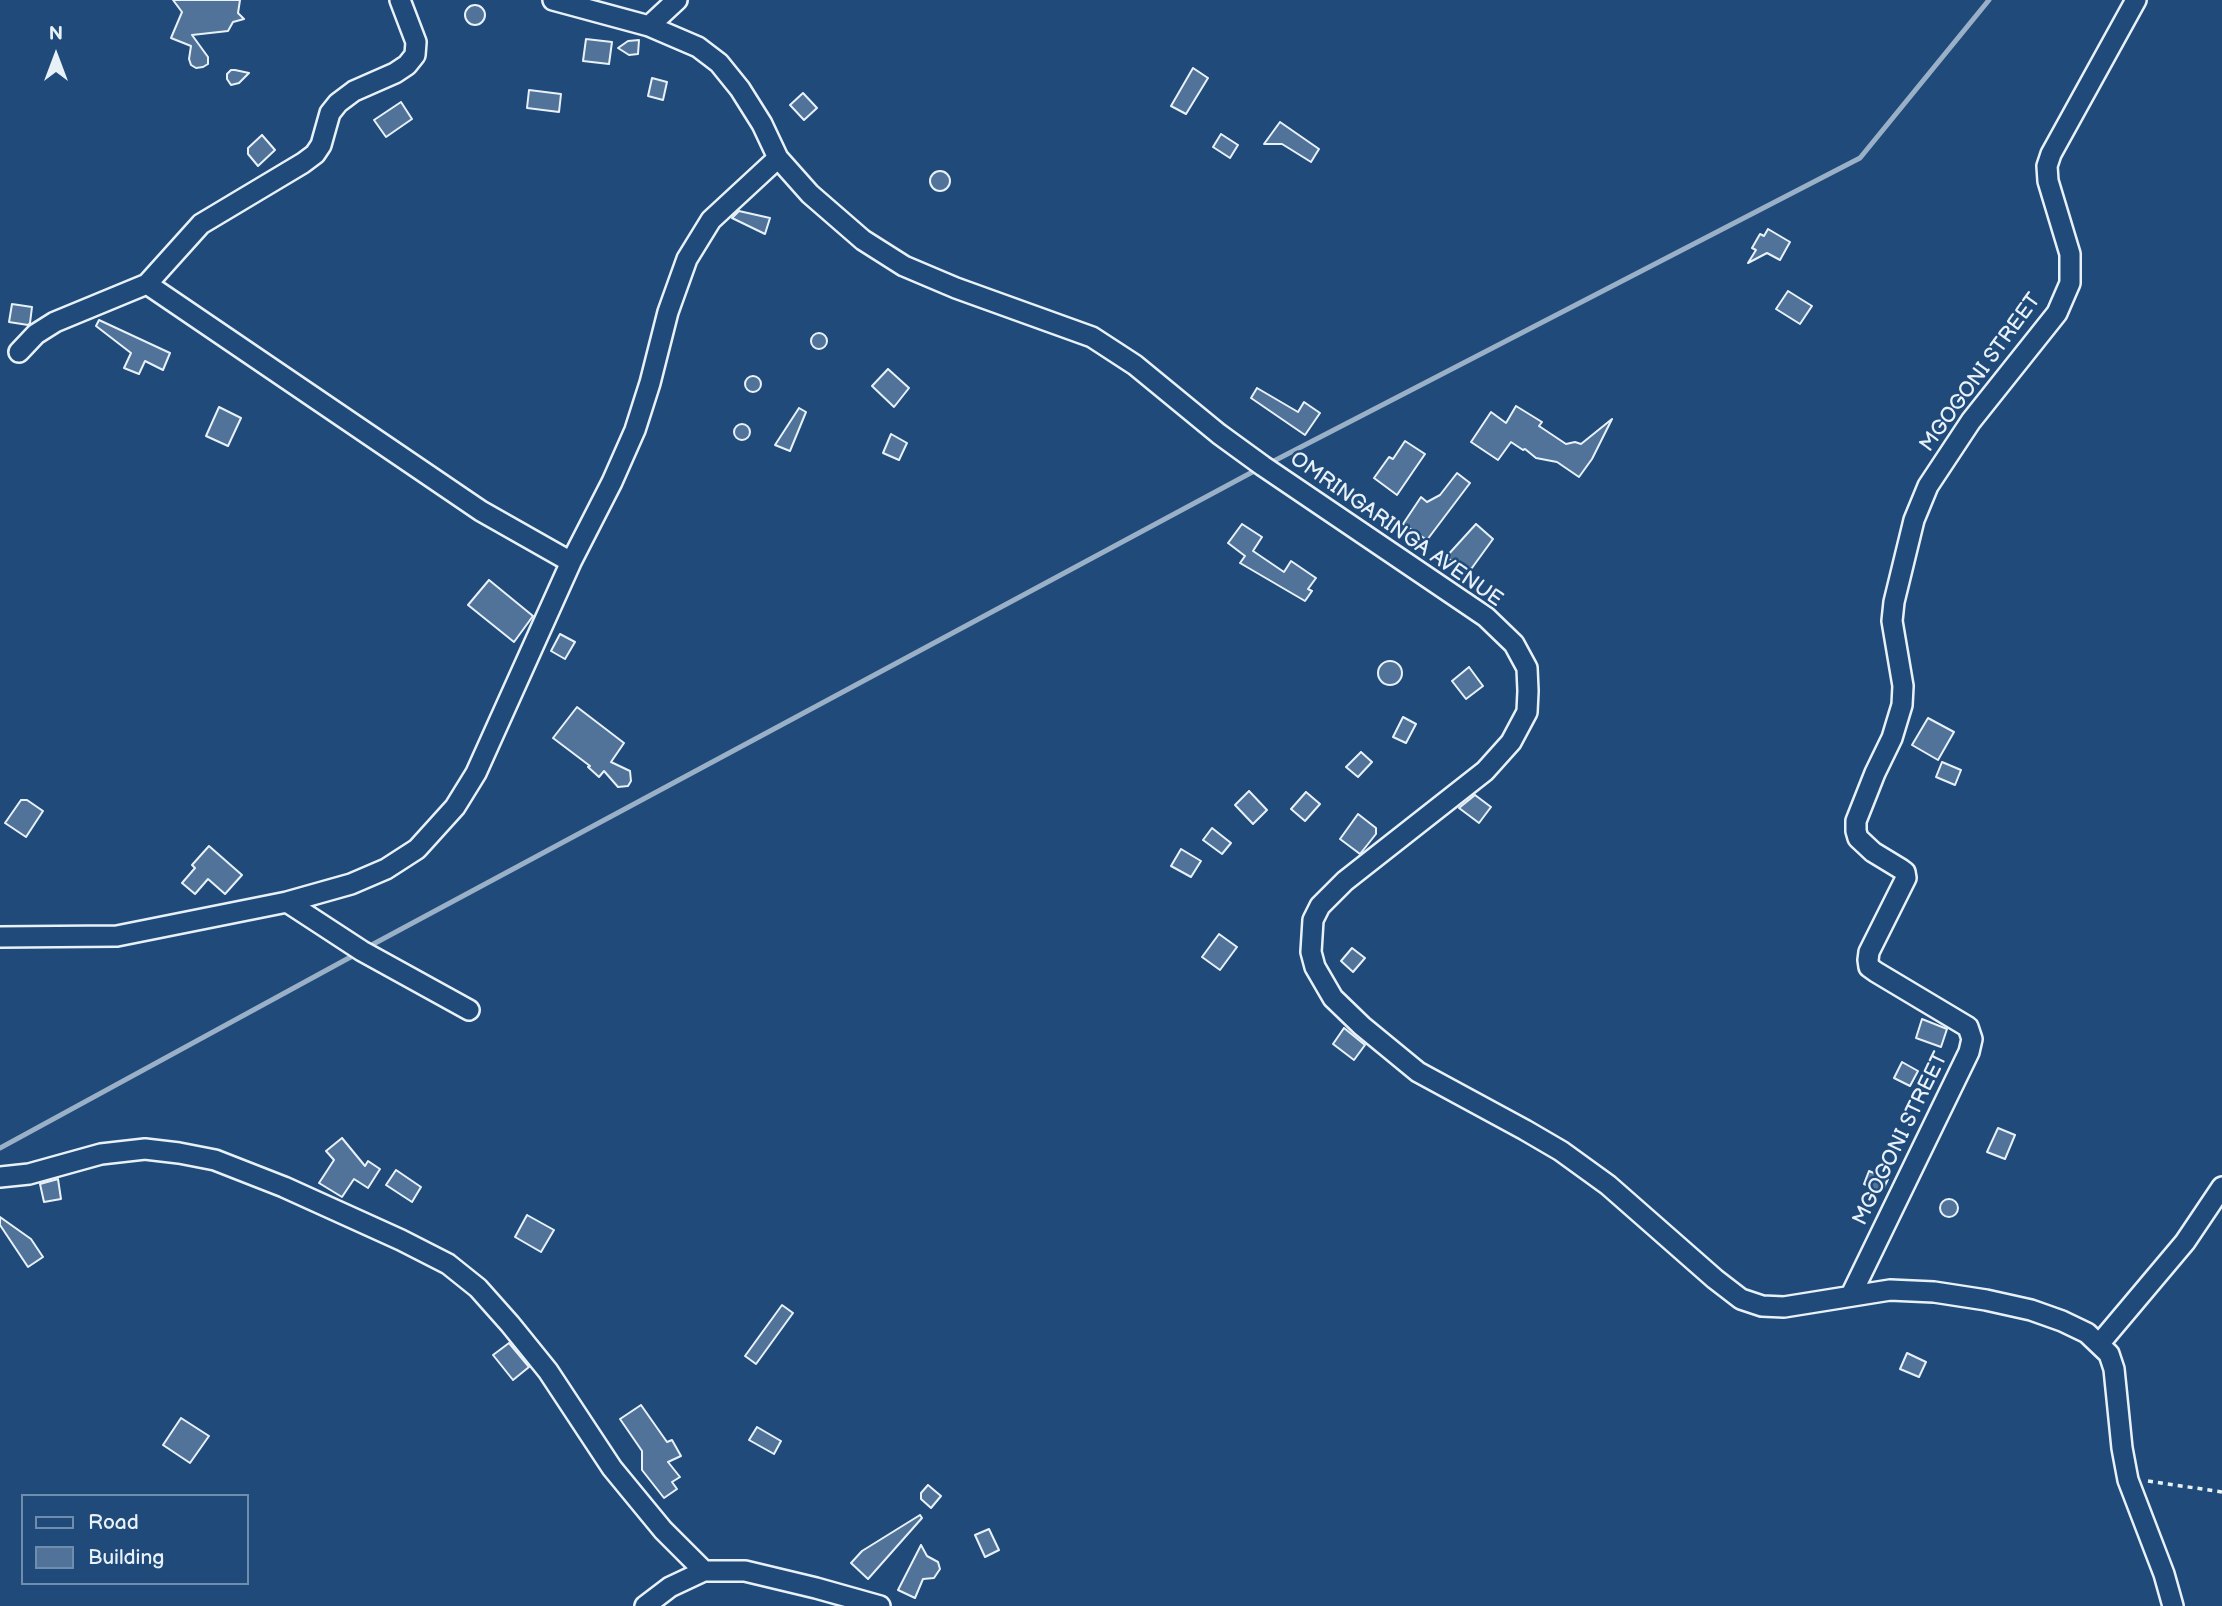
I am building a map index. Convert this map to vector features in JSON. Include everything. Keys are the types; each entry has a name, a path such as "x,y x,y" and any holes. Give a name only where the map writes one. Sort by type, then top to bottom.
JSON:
{"street":[{"path":"19,352 36,334 55,323 147,284 201,224 315,154 321,145 330,113 338,103 354,91 407,65 415,55 416,42 400,0"},
{"name":"OMRINGARINGA AVENUE","path":"553,0 649,26 698,47 719,63 740,89 762,124 778,158 810,194 863,240 904,267 1091,337 1135,365 1263,467 1486,617 1514,644 1527,668 1528,691 1527,712 1511,742 1485,771 1345,881 1320,906 1313,920 1311,952 1315,967 1333,998 1362,1026 1418,1072 1561,1151 1608,1185 1741,1299 1762,1306 1784,1307 1890,1290 1934,1292 2031,1310 2062,1321 2087,1333 2100,1343"},
{"path":"649,26 677,0"},
{"name":"MGOGONI STREET","path":"1851,1295 1969,1052 1972,1039 1968,1027 1869,967 1869,952 1906,878 1905,872 1873,852 1858,838 1856,831 1856,821 1892,738 1902,705 1903,686 1892,621 1894,602 1914,520 1928,486 1971,421 2057,313 2070,282 2070,254 2048,181 2047,166 2063,131 2136,0"},
{"path":"0,937 117,936 287,902 351,884 386,869 418,849 455,807 476,773 571,562 612,482 635,430 668,312 687,259 711,220 778,158"},
{"path":"147,284 481,511 571,562"},
{"path":"287,902 362,951 469,1010"},
{"path":"0,1178 29,1174 102,1154 145,1149 179,1153 215,1160 260,1177 448,1264 478,1288 510,1324 548,1371 612,1468 663,1530 704,1571"},
{"path":"2173,1606 2164,1574 2128,1480 2114,1369 2109,1354 2100,1343 2185,1242 2222,1187"},
{"path":"645,1606 670,1587 704,1571 745,1571 880,1606"}],"path":[{"path":"2128,1480 2169,1483 2222,1492"}],"building":[{"path":"173,0 240,0 238,13 244,19 233,22 228,31 192,35 208,57 208,64 196,68 191,65 189,59 191,46 171,38 182,12"},
{"path":"475,5 482,8 485,15 482,22 475,25 468,22 465,15 468,8"},
{"path":"586,39 612,42 609,64 583,61"},
{"path":"639,40 638,54 629,55 618,48 628,41"},
{"path":"1193,68 1208,78 1186,114 1171,106"},
{"path":"231,70 249,73 239,83 231,85 227,74"},
{"path":"652,78 667,82 663,100 648,96"},
{"path":"529,90 561,94 559,112 527,108"},
{"path":"803,93 817,108 804,120 790,105"},
{"path":"401,102 412,119 386,137 374,120"},
{"path":"1280,122 1319,149 1311,162 1282,144 1264,144"},
{"path":"1221,134 1238,145 1230,158 1213,147"},
{"path":"262,135 275,150 258,166 248,154 248,148"},
{"path":"940,171 947,174 950,181 947,188 940,191 933,188 930,181 933,174"},
{"path":"739,211 770,218 765,234 732,218"},
{"path":"1768,229 1790,242 1780,260 1767,253 1748,263 1756,250 1752,248 1760,234 1764,236"},
{"path":"1788,291 1812,306 1800,324 1776,309"},
{"path":"12,304 32,307 28,325 9,322"},
{"path":"99,320 170,353 163,370 145,361 139,374 124,368 131,353 96,326"},
{"path":"819,333 825,335 825,347 819,349 813,347 811,341 813,335"},
{"path":"888,369 909,388 894,407 872,386"},
{"path":"750,376 756,376 761,384 759,390 750,392 745,387 745,381"},
{"path":"1257,388 1298,412 1304,402 1320,413 1305,435 1251,398"},
{"path":"1516,406 1542,422 1539,426 1566,444 1581,444 1612,419 1592,459 1579,477 1557,462 1536,458 1511,442 1498,460 1471,442 1491,412 1506,423"},
{"path":"219,407 241,418 228,446 206,436"},
{"path":"799,408 806,412 790,451 775,445"},
{"path":"742,424 750,432 742,440 734,432"},
{"path":"891,434 907,443 899,460 883,453"},
{"path":"1405,441 1425,454 1397,495 1374,478 1389,457 1393,459"},
{"path":"1457,473 1470,483 1427,540 1403,524 1421,497 1427,502 1440,495"},
{"path":"1242,524 1262,537 1253,551 1284,572 1291,561 1316,578 1308,589 1312,591 1305,601 1240,563 1245,556 1228,543"},
{"path":"1476,524 1493,539 1469,572 1446,557"},
{"path":"489,580 533,616 514,642 468,605"},
{"path":"560,634 575,642 565,659 551,651"},
{"path":"1390,661 1401,668 1402,673 1395,684 1390,685 1379,678 1378,673 1385,662"},
{"path":"1469,667 1483,686 1466,699 1452,681"},
{"path":"577,707 624,743 611,762 630,771 631,781 628,786 618,787 604,771 599,777 588,767 590,766 553,738"},
{"path":"1403,717 1416,724 1406,743 1393,737"},
{"path":"1928,718 1954,732 1938,760 1912,745"},
{"path":"1361,752 1372,762 1358,777 1346,767"},
{"path":"1942,762 1961,770 1955,785 1936,777"},
{"path":"1249,791 1267,810 1253,824 1235,805"},
{"path":"1306,792 1320,804 1305,821 1291,809"},
{"path":"1475,795 1491,807 1479,823 1459,808"},
{"path":"21,800 27,800 43,811 26,837 5,823"},
{"path":"1358,814 1376,828 1376,834 1360,854 1340,839"},
{"path":"1212,828 1231,843 1222,854 1203,840"},
{"path":"209,846 242,875 225,894 208,879 195,894 182,883 195,868 192,865"},
{"path":"1181,849 1201,861 1191,877 1171,866"},
{"path":"1219,934 1237,947 1220,970 1202,957"},
{"path":"1352,948 1365,958 1353,972 1341,961"},
{"path":"1922,1019 1947,1029 1941,1047 1916,1038"},
{"path":"1344,1028 1365,1045 1354,1060 1333,1044"},
{"path":"1902,1062 1918,1071 1910,1086 1894,1078"},
{"path":"1998,1128 2015,1135 2005,1159 1987,1152"},
{"path":"342,1138 365,1166 368,1161 380,1169 368,1188 354,1179 342,1197 319,1183 334,1160 326,1151"},
{"path":"396,1170 421,1187 412,1202 386,1185"},
{"path":"1869,1171 1888,1179 1882,1192 1864,1184"},
{"path":"58,1179 61,1199 44,1202 40,1184"},
{"path":"1949,1199 1955,1202 1958,1208 1955,1214 1949,1217 1943,1214 1940,1208 1943,1202"},
{"path":"527,1215 554,1230 541,1252 515,1237"},
{"path":"0,1217 31,1239 43,1257 28,1267 0,1225"},
{"path":"782,1305 793,1313 756,1364 745,1356"},
{"path":"509,1343 529,1367 513,1380 493,1355"},
{"path":"1907,1353 1926,1362 1919,1377 1900,1369"},
{"path":"641,1405 667,1442 672,1440 681,1456 668,1462 680,1477 672,1482 677,1489 664,1498 642,1470 642,1451 620,1419"},
{"path":"181,1418 209,1436 190,1463 163,1445"},
{"path":"757,1427 781,1441 774,1454 749,1440"},
{"path":"928,1485 941,1496 931,1508 921,1499 921,1493"},
{"path":"920,1515 922,1518 868,1579 851,1563 862,1551"},
{"path":"989,1529 999,1550 985,1557 975,1535"},
{"path":"921,1545 927,1556 938,1562 940,1569 934,1578 923,1579 915,1598 898,1590"}],"waterway":[{"path":"1270,463 1860,158 1989,0"},
{"path":"366,948 1258,469"},
{"path":"0,1148 358,953"}]}
